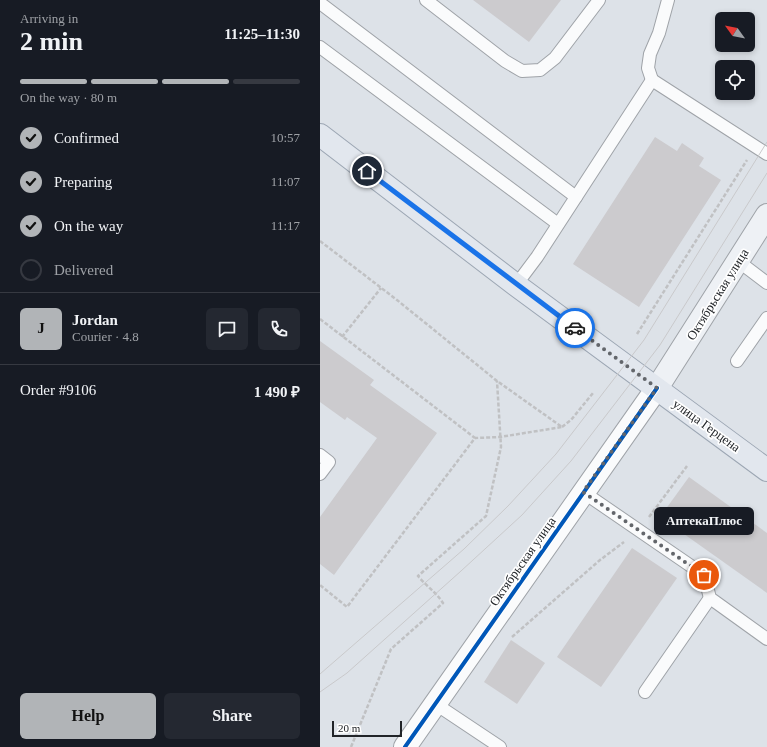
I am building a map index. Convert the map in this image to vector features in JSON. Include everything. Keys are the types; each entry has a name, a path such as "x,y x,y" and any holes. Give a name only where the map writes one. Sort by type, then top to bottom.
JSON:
{"main road":[{"name":"улица Герцена","path":"320,136 516,285 767,470"},
{"name":"Октябрьская улица","path":"657,388 767,215"}],"street":[{"name":"Октябрьская улица","path":"405,747 434,703 657,388"}],"lane":[{"path":"426,0 505,61 522,71 540,70 555,58 600,0"},
{"path":"668,0 659,33 650,54 648,68 652,80 767,154"},
{"path":"320,3 576,196"},
{"path":"320,47 558,224"},
{"path":"516,285 558,224 652,80"},
{"path":"738,262 767,283"},
{"path":"737,361 767,318"},
{"path":"320,455 329,462 320,474"},
{"path":"583,492 704,575 710,598 767,639"},
{"path":"645,692 710,598"},
{"path":"434,703 500,747"}],"path":[{"path":"637,334 755,147"},
{"path":"739,158 745,163"},
{"path":"320,241 497,381 562,427"},
{"path":"342,336 381,288"},
{"path":"320,319 475,438 500,437 562,427 571,420 593,393"},
{"path":"351,747 391,649 444,603 436,593 424,584 418,576 486,516 501,447 497,381"},
{"path":"320,585 347,607 475,438"},
{"path":"506,642 600,560 639,531 687,466"}],"building":[{"path":"473,0 561,0 529,42"},
{"path":"655,137 677,151 682,143 704,158 699,166 721,180 639,307 573,264"},
{"path":"320,341 374,380 370,385 437,433 334,575 320,564 320,517 377,438 347,417 345,420 320,402"},
{"path":"689,477 767,533 767,593 660,517"},
{"path":"632,548 677,578 601,687 557,657"},
{"path":"511,640 545,663 517,704 484,682"}],"tram line":[{"path":"320,674 464,549 508,506 556,454 644,340 767,142"},
{"path":"320,692 347,673 522,515 571,461 660,345 767,173"}],"cycle path":[{"path":"405,747 657,388"}],"way so far":[{"path":"575,328 657,388 583,492 704,575"}],"place":[{"name":"АптекаПлюс","path":"704,575"}],"route":[{"path":"367,171 516,285 575,328"}]}
